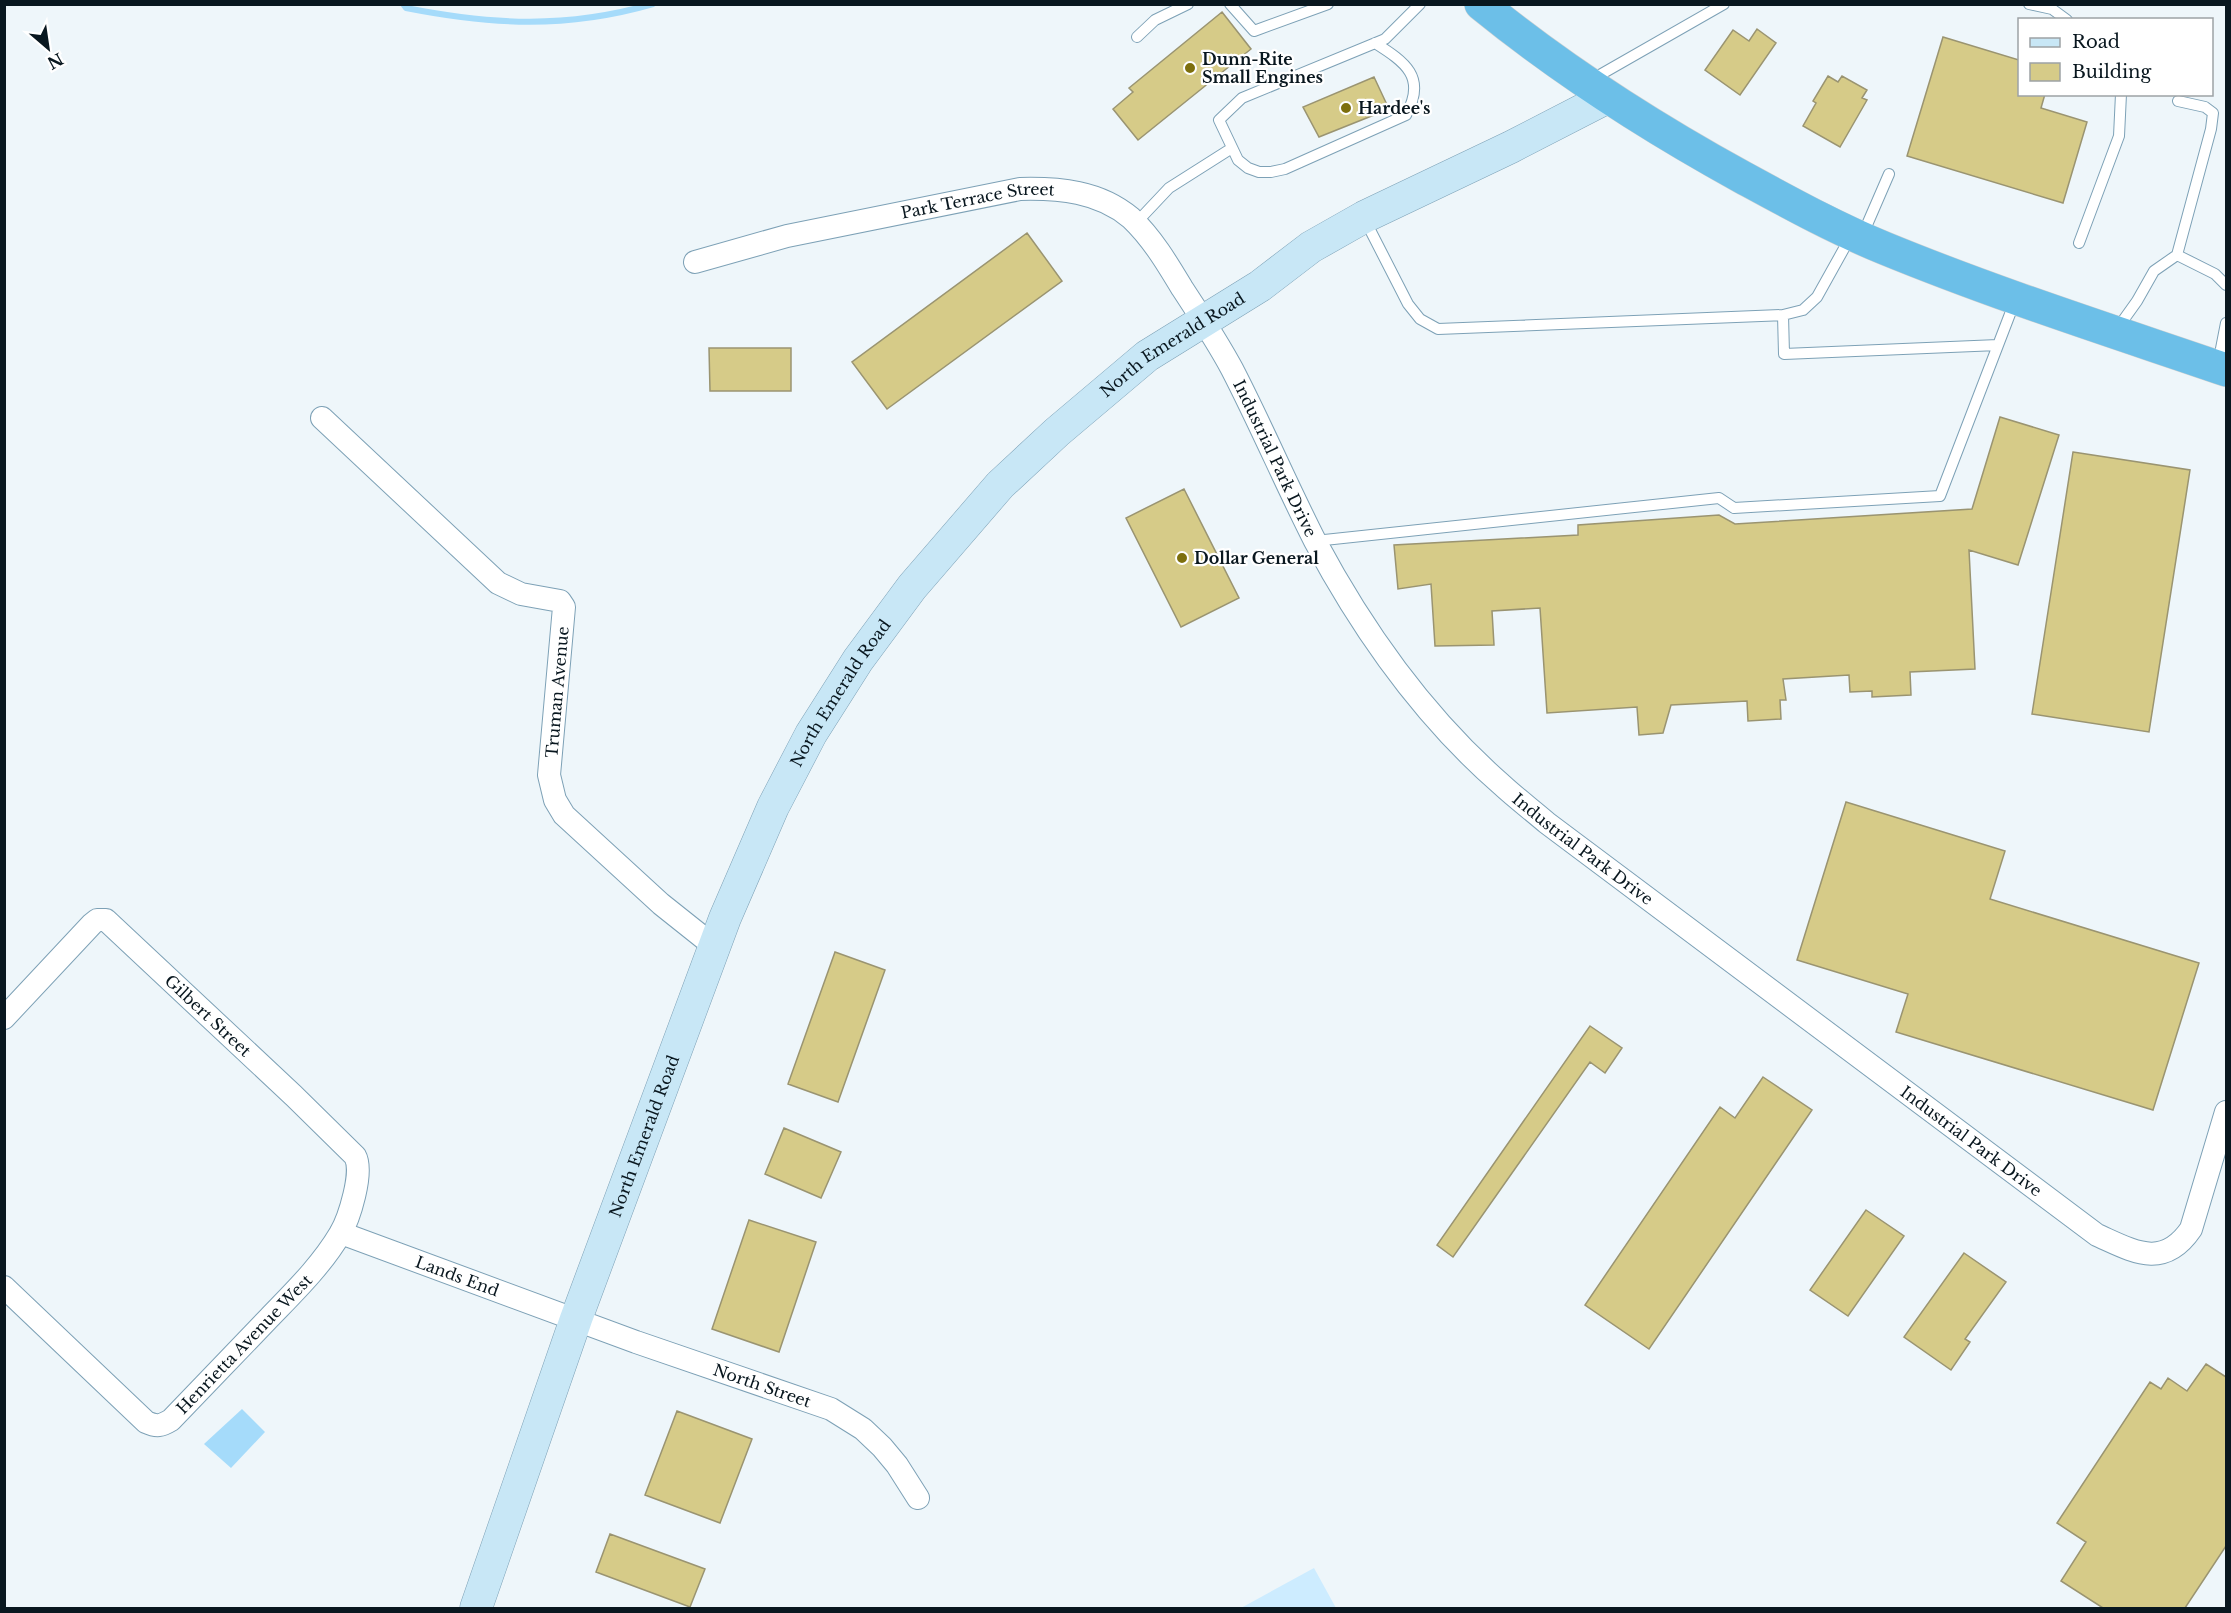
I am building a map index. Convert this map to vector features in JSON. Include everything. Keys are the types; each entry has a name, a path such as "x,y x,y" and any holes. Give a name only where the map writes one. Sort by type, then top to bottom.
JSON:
{"highway":[{"path":"1481,4 1597,89 1703,156 1796,207 1857,235 2016,298 2222,368"}],"main road":[{"name":"North Emerald Road","path":"476,1608 576,1320 725,918 773,807 811,734 858,660 912,587 1000,486 1057,432 1147,356 1260,286 1311,247 1364,217 1511,147 1597,89"}],"street":[{"name":"Park Terrace Street","path":"695,262 787,236 1020,189 1054,189 1095,197 1111,205 1136,223 1155,245 1204,322"},
{"name":"Industrial Park Drive","path":"1204,322 1231,368 1316,541 1348,598 1406,681 1467,752 1501,785 1547,823 2097,1235 2139,1253 2164,1252 2184,1239 2190,1229 2226,1112"},
{"name":"Truman Avenue","path":"322,418 498,583 521,594 560,601 564,607 549,776 555,800 564,815 661,904 715,947"},
{"name":"Gilbert Street","path":"4,1018 92,924 97,920 106,920 355,1156 359,1172 355,1192 341,1233"},
{"name":"Lands End","path":"341,1233 576,1320"},
{"name":"Henrietta Avenue West","path":"4,1287 146,1422 154,1426 161,1426 171,1420 315,1270 341,1233"},
{"name":"North Street","path":"576,1320 843,1415 863,1429 882,1447 897,1465 918,1498"}],"lane":[{"path":"1137,37 1155,20 1188,4"},
{"path":"1230,4 1254,31 1328,4"},
{"path":"1376,43 1401,59 1412,74 1413,104 1407,115 1286,169 1258,172 1238,160 1220,120 1242,98 1385,39 1420,4"},
{"path":"1597,89 1724,4"},
{"path":"2029,4 2052,9 2064,18"},
{"path":"2079,243 2119,136 2121,96"},
{"path":"2115,332 2137,301 2154,271 2176,255 2211,129 2213,113 2205,107 2178,101"},
{"path":"1136,223 1168,188 1232,148"},
{"path":"1364,217 1408,304 1420,319 1438,329 1782,315 1803,310 1817,297 1857,235 1889,174"},
{"path":"2176,255 2216,274 2226,285"},
{"path":"1316,541 1719,498 1734,508 1940,496 2016,298"},
{"path":"1782,315 1784,354 1998,345"},
{"path":"2222,368 2226,323"}],"shaded area":[{"path":"242,1409 265,1432 231,1468 204,1444"},
{"path":"1314,1568 1336,1608 1241,1608"}],"building":[{"name":"Dunn-Rite Small Engines","path":"1222,12 1251,49 1138,140 1113,109 1133,92 1129,88"},
{"path":"1757,29 1776,43 1740,95 1705,70 1733,30 1749,41"},
{"path":"1943,37 2018,60 2018,96 2044,96 2041,108 2087,122 2063,203 1907,156"},
{"path":"1828,76 1838,82 1842,76 1867,90 1862,98 1867,100 1840,147 1803,126 1816,103 1813,101"},
{"name":"Hardee's","path":"1374,77 1389,109 1319,137 1303,107"},
{"path":"1027,233 1062,281 887,409 852,362"},
{"path":"709,348 791,348 791,391 710,391"},
{"path":"2000,417 2059,435 2018,565 1969,550 1975,669 1910,672 1911,695 1872,697 1872,691 1850,692 1849,675 1783,679 1786,700 1780,700 1781,719 1748,721 1747,701 1671,705 1663,733 1639,735 1637,707 1547,713 1540,608 1492,611 1494,645 1435,646 1431,584 1398,589 1394,545 1578,535 1578,525 1719,515 1735,524 1972,509"},
{"path":"2073,452 2190,470 2149,732 2032,714"},
{"name":"Dollar General","path":"1184,489 1239,598 1181,627 1126,518"},
{"path":"1846,802 2005,851 1990,899 2199,963 2153,1110 1896,1032 1908,994 1797,960"},
{"path":"835,952 885,970 838,1102 788,1084"},
{"path":"1590,1026 1622,1048 1605,1073 1590,1062 1453,1257 1437,1245"},
{"path":"1763,1077 1812,1110 1649,1349 1585,1305 1720,1107 1735,1118"},
{"path":"784,1128 841,1152 821,1198 765,1174"},
{"path":"1866,1210 1904,1236 1848,1316 1810,1290"},
{"path":"749,1220 816,1242 779,1352 712,1329"},
{"path":"1964,1253 2006,1282 1965,1339 1970,1342 1951,1370 1904,1337"},
{"path":"2206,1364 2226,1377 2226,1546 2185,1608 2103,1608 2061,1581 2086,1542 2057,1523 2150,1382 2161,1389 2168,1378 2187,1391"},
{"path":"677,1411 752,1439 720,1523 645,1495"},
{"path":"610,1534 705,1569 690,1607 596,1572"}],"waterway":[{"path":"403,4 406,8 438,14 530,22 590,18 653,4"}],"place":[{"name":"Dunn-Rite Small Engines","path":"1190,68"},
{"name":"Hardee's","path":"1346,108"},
{"name":"Dollar General","path":"1182,558"}]}
